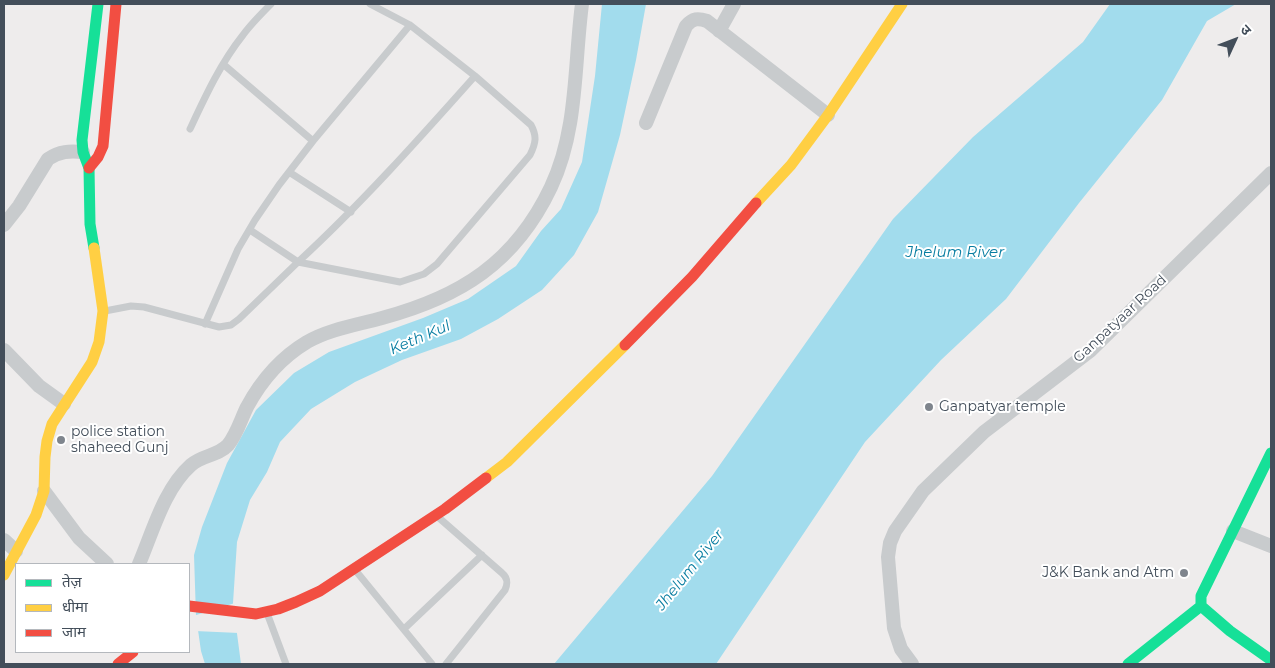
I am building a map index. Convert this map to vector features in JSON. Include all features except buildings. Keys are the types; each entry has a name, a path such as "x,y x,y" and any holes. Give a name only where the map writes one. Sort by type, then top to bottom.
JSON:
{"street":[{"path":"4,575 36,515 44,491 47,441 52,424 92,362 99,342 103,311 90,224 89,168 83,152 82,140 98,4"},
{"path":"89,168 98,157 103,146 116,4"},
{"path":"139,563 173,486 190,465 200,458 220,451 227,446 264,379 291,354 308,342 333,331 408,311 461,288 483,274 519,237 538,212 561,161 570,125 577,65 580,4"},
{"path":"719,30 734,4"},
{"path":"190,606 261,613 278,609 320,591 436,515 507,462 692,277 791,165 828,115 902,4"},
{"path":"646,123 686,26 695,19 707,21 828,115"},
{"path":"4,225 19,206 48,159 55,154 67,151 83,152"},
{"name":"Ganpatyaar Road","path":"912,664 901,649 896,638 888,557 890,543 895,531 923,491 984,432 1090,351 1271,173"},
{"path":"4,350 39,386 64,404"},
{"path":"1271,453 1201,596 1202,606 1224,627 1271,660"},
{"path":"44,491 80,538 107,563"},
{"path":"1233,531 1271,546"},
{"path":"4,540 16,551"},
{"path":"1128,664 1202,606"},
{"path":"118,664 132,653"}],"lane":[{"path":"190,129 223,64 243,35 271,4"},
{"path":"250,230 298,262 400,282 424,274 436,264 530,154 535,145 536,134 531,125 475,76 410,25 370,4"},
{"path":"205,324 238,249 289,172 410,25"},
{"path":"223,64 313,141"},
{"path":"103,311 131,306 144,307 218,327 231,325 351,212 475,76"},
{"path":"289,172 351,212"},
{"path":"436,515 506,577 507,584 505,590 446,664"},
{"path":"404,629 482,555"},
{"path":"354,569 432,664"},
{"path":"261,613 286,664"}],"water":[{"name":"Keth Kul","path":"602,4 646,4 620,135 598,212 574,255 542,290 498,319 461,339 402,360 355,382 311,409 280,442 267,472 250,500 237,542 233,603 241,664 205,664 201,651 196,616 194,555 202,527 227,463 256,410 294,373 329,352 423,318 468,299 516,266 541,231 561,209 582,162 595,76"},
{"name":"Jhelum River","path":"1110,4 1236,4 1207,21 1162,100 1079,203 1006,299 941,360 865,442 716,664 554,664 712,476 893,219 973,137 1083,42"}],"pier":[{"path":"235,603 239,633 195,631 193,616"}],"traffic: fast":[{"path":"94,248 90,224 89,168 83,152 82,140 98,4"},
{"path":"1271,453 1201,596 1201,606 1230,631 1271,660"},
{"path":"1128,664 1201,606"}],"traffic: slow":[{"path":"756,203 791,165 828,115 902,4"},
{"path":"4,575 36,515 44,491 45,457 52,424 92,362 99,342 103,311 94,248"},
{"path":"486,478 507,462 625,345"}],"traffic: jam":[{"path":"89,168 98,157 103,146 116,4"},
{"path":"625,345 692,277 756,203"},
{"path":"190,606 256,614 278,609 296,602 320,591 445,509 486,478"},
{"path":"118,664 132,653"}],"place":[{"name":"Ganpatyar temple","path":"929,407"},
{"name":"police station shaheed Gunj","path":"61,440"},
{"name":"J&K Bank and Atm","path":"1184,573"}]}
